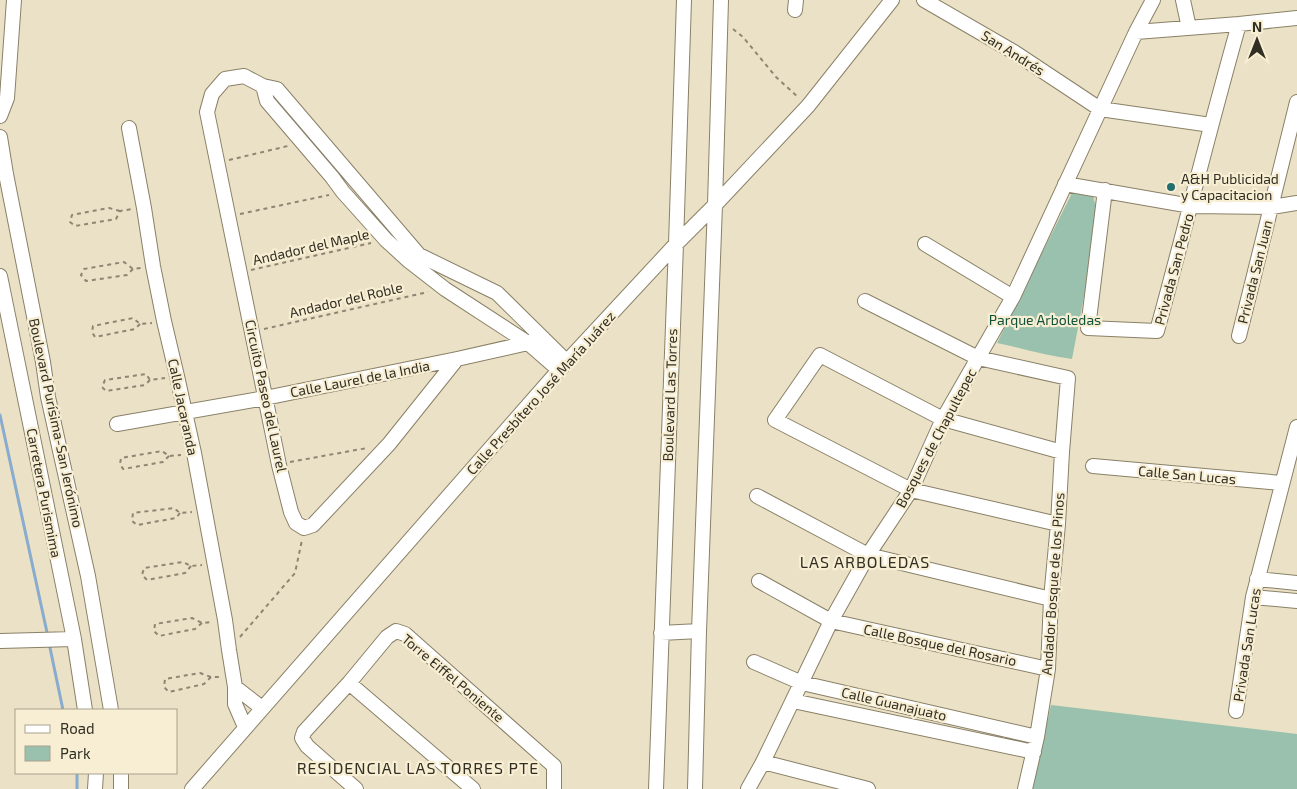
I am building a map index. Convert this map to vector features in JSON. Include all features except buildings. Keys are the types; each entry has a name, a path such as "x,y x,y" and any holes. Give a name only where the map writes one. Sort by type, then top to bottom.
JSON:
{"street":[{"path":"0,116 7,98 14,0"},
{"name":"Boulevard Las Torres","path":"656,789 684,0"},
{"path":"695,789 721,0"},
{"name":"Calle Presbítero José María Juárez","path":"192,789 563,366 808,106 892,0"},
{"name":"San Andrés","path":"924,0 1014,52 1100,109"},
{"name":"Bosques de Chapultepec","path":"748,789 831,621 868,556 911,490 943,419 1013,297 1136,32 1153,0"},
{"path":"1183,0 1188,28"},
{"path":"1136,32 1297,18"},
{"name":"Privada San Pedro","path":"1105,190 1088,328 1158,331 1239,24"},
{"name":"Circuito Paseo del Laurel","path":"304,528 296,523 291,512 279,465 207,112 212,94 225,79 244,76 263,86 277,89 343,166 414,258 444,288 563,366"},
{"name":"Circuito Paseo del Laurel","path":"263,86 267,102 386,240 414,258 497,294 543,338 563,366"},
{"name":"Privada San Juan","path":"1238,336 1297,102"},
{"path":"1100,109 1211,125"},
{"name":"Calle Jacaranda","path":"129,128 153,266 194,453 215,565 234,682 235,704 245,727"},
{"name":"Boulevard Purísima-San Jerónimo","path":"0,137 48,397 88,576 111,709"},
{"path":"332,177 343,166"},
{"path":"1065,184 1191,206 1272,207 1297,203"},
{"path":"925,244 1013,297"},
{"name":"Carretera Purismima","path":"0,276 74,639 85,709"},
{"path":"865,300 978,358"},
{"name":"Calle Laurel de la India","path":"117,424 266,398 457,359 543,338"},
{"path":"1058,524 911,490 775,420 820,355 943,419 1062,452"},
{"name":"Andador Bosque de los Pinos","path":"978,358 1068,378 1051,599 1048,668 1037,737 1025,789"},
{"path":"304,528 313,525 389,444 457,359"},
{"path":"1297,427 1257,579 1297,583"},
{"name":"Calle San Lucas","path":"1093,466 1282,483"},
{"path":"757,496 868,556 1051,599"},
{"name":"Privada San Lucas","path":"1236,711 1257,579"},
{"name":"Calle Bosque del Rosario","path":"759,581 831,621 1048,668"},
{"path":"1253,597 1297,601"},
{"name":"Torre Eiffel Poniente","path":"356,789 307,746 302,738 304,732 349,683 386,637 396,631 405,634 554,766 554,789"},
{"path":"661,633 699,632"},
{"path":"0,641 74,639"},
{"name":"Calle Guanajuato","path":"754,662 802,683 1037,737"},
{"path":"234,682 262,708"},
{"path":"349,683 473,789"},
{"path":"793,701 1034,752"},
{"path":"763,762 868,789"},
{"path":"95,789 96,774"},
{"path":"121,774 121,789"}],"path":[{"path":"720,18 743,37 776,77 808,106"},
{"path":"218,162 302,142"},
{"path":"229,217 343,192"},
{"path":"120,211 116,219 75,226 70,222 72,215 109,208 120,211 144,208"},
{"name":"Andador del Maple","path":"240,273 386,240"},
{"path":"133,269 124,262 84,269 81,275 86,281 127,275 133,269 153,266"},
{"name":"Andador del Roble","path":"253,332 444,288"},
{"path":"140,324 133,318 93,326 92,332 95,337 135,329 140,324 164,321"},
{"path":"150,380 146,374 105,380 102,387 106,391 145,385 150,380 178,376"},
{"path":"279,465 389,444"},
{"path":"169,456 162,450 121,458 120,464 123,469 163,462 169,456 194,453"},
{"path":"180,513 174,508 133,513 132,521 137,525 176,518 180,513 204,510"},
{"path":"228,650 295,573 304,528"},
{"path":"191,566 185,573 148,580 142,575 144,568 183,562 191,566 215,565"},
{"path":"202,623 192,618 155,624 154,632 159,636 195,629 202,623 225,620"},
{"path":"211,677 204,684 168,692 164,687 165,679 200,673 234,682"}],"green space":[{"name":"Parque Arboledas","path":"1072,193 1093,196 1099,218 1072,359 997,343"},
{"path":"1051,705 1297,734 1297,789 1032,789"}],"waterway":[{"path":"0,415 48,637"},
{"path":"49,643 63,709"},
{"path":"77,774 77,789"}],"place":[{"name":"A&H Publicidad y Capacitacion","path":"1171,187"}],"district":[{"name":"LAS ARBOLEDAS","path":"865,562"},
{"name":"RESIDENCIAL LAS TORRES PTE","path":"418,768"}]}
